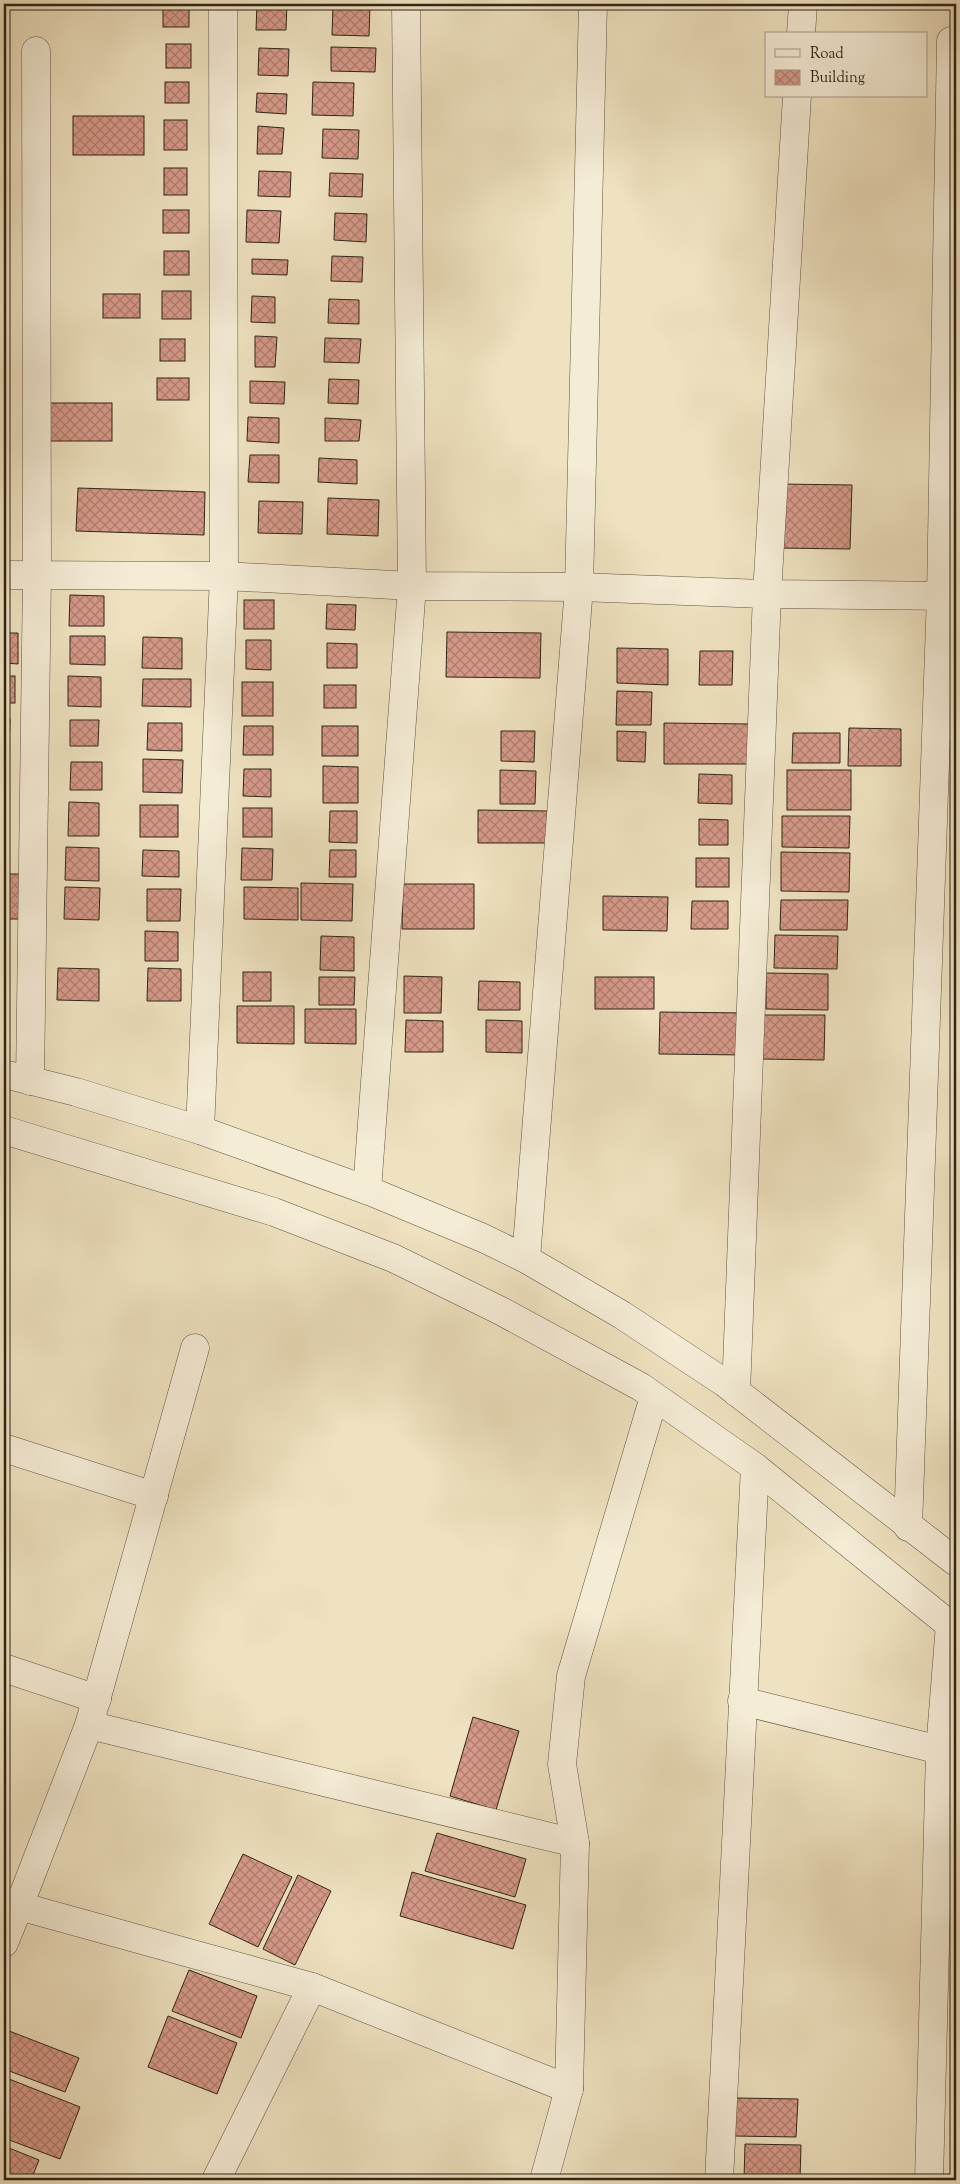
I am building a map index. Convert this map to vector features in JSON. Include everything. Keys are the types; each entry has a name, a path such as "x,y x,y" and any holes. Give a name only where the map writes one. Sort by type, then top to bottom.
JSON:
{"street":[{"path":"200,1130 224,576 223,4"},
{"path":"367,1190 412,586 406,4"},
{"path":"526,1259 579,587 593,4"},
{"path":"801,32 803,4"},
{"path":"908,1527 949,595 951,41"},
{"path":"30,1081 37,576 36,51"},
{"path":"736,1392 767,594 797,98"},
{"path":"4,575 224,576 412,586 579,587 767,594 949,595"},
{"path":"4,1074 76,1092 200,1130 367,1190 483,1238 526,1259 622,1315 736,1392 908,1527 956,1562"},
{"path":"4,1130 274,1212 393,1258 501,1311 654,1397 755,1467 953,1627 940,1750 929,2180"},
{"path":"4,1943 12,1903 89,1725 195,1348"},
{"path":"544,2180 569,2089 574,1843 562,1764 571,1676 654,1397"},
{"path":"4,1448 154,1496"},
{"path":"719,2180 755,1467"},
{"path":"4,1668 97,1699"},
{"path":"742,1701 940,1750"},
{"path":"89,1725 574,1843"},
{"path":"940,1750 956,1808"},
{"path":"12,1903 312,1987 569,2089"},
{"path":"216,2180 312,1987"}],"building":[{"path":"163,4 189,4 189,27 163,27"},
{"path":"257,4 287,4 286,30 256,30"},
{"path":"333,6 370,6 369,36 332,35"},
{"path":"166,44 191,44 191,68 166,68"},
{"path":"331,47 376,48 375,72 331,71"},
{"path":"259,48 289,49 288,76 258,75"},
{"path":"165,82 189,82 189,103 165,103"},
{"path":"313,82 354,83 353,116 312,115"},
{"path":"257,93 287,94 286,114 256,112"},
{"path":"73,116 144,116 144,155 73,155"},
{"path":"164,120 187,120 187,150 164,150"},
{"path":"258,126 284,128 282,154 257,154"},
{"path":"323,129 359,130 358,159 322,158"},
{"path":"164,168 187,168 187,195 164,195"},
{"path":"259,171 291,172 290,197 258,196"},
{"path":"330,173 363,174 362,197 329,196"},
{"path":"163,210 189,210 189,233 163,233"},
{"path":"247,210 281,211 279,243 246,242"},
{"path":"335,213 367,214 366,242 334,240"},
{"path":"164,251 189,251 189,275 164,275"},
{"path":"332,256 363,257 362,282 331,281"},
{"path":"252,259 288,260 287,275 252,274"},
{"path":"162,291 191,291 191,319 162,319"},
{"path":"103,294 140,294 140,318 103,318"},
{"path":"252,296 275,297 275,323 251,322"},
{"path":"329,299 359,300 359,324 328,323"},
{"path":"255,336 277,337 275,367 255,367"},
{"path":"325,338 361,339 359,363 324,362"},
{"path":"160,339 185,339 185,361 160,361"},
{"path":"157,378 189,378 189,400 157,400"},
{"path":"329,379 359,380 358,404 328,403"},
{"path":"250,381 285,382 284,404 250,403"},
{"path":"45,403 112,403 112,441 45,441"},
{"path":"248,417 279,418 279,443 247,441"},
{"path":"325,418 361,420 359,441 325,441"},
{"path":"250,455 279,455 279,483 248,482"},
{"path":"319,458 357,460 357,484 318,482"},
{"path":"781,484 852,485 850,549 779,548"},
{"path":"78,488 205,492 204,535 76,531"},
{"path":"328,498 379,500 378,536 327,534"},
{"path":"259,501 303,502 302,534 258,533"},
{"path":"70,595 104,596 104,626 69,626"},
{"path":"244,600 274,600 274,629 244,629"},
{"path":"327,604 356,605 355,630 326,629"},
{"path":"447,632 541,633 540,678 446,677"},
{"path":"4,633 18,633 18,664 4,663"},
{"path":"70,636 105,636 105,665 70,664"},
{"path":"143,637 182,638 182,669 142,668"},
{"path":"246,640 271,640 271,670 246,669"},
{"path":"327,643 357,644 357,668 327,668"},
{"path":"617,648 668,649 668,685 617,683"},
{"path":"700,651 733,651 732,685 699,685"},
{"path":"4,676 15,676 15,703 4,703"},
{"path":"68,676 101,677 101,707 68,706"},
{"path":"143,679 191,679 191,707 142,706"},
{"path":"242,682 273,682 273,716 242,716"},
{"path":"324,685 356,685 356,708 324,708"},
{"path":"617,691 652,692 651,725 616,725"},
{"path":"4,719 10,719 9,750 4,750"},
{"path":"70,720 99,720 98,746 70,746"},
{"path":"148,723 182,723 182,751 147,750"},
{"path":"664,723 751,724 751,764 664,764"},
{"path":"244,726 273,726 273,755 243,755"},
{"path":"322,726 358,726 358,756 322,756"},
{"path":"849,728 901,729 901,766 848,766"},
{"path":"501,731 535,731 534,762 501,761"},
{"path":"617,731 646,732 645,762 617,761"},
{"path":"793,733 840,733 840,763 792,763"},
{"path":"143,759 183,760 182,793 143,792"},
{"path":"71,762 102,762 102,790 70,790"},
{"path":"323,766 358,767 358,803 323,803"},
{"path":"244,769 271,769 271,797 243,796"},
{"path":"500,770 536,771 535,804 500,804"},
{"path":"787,770 851,770 851,810 787,810"},
{"path":"699,774 732,775 732,804 698,803"},
{"path":"4,800 6,800 5,833 4,833"},
{"path":"69,802 99,803 99,836 68,836"},
{"path":"140,805 178,805 178,837 140,837"},
{"path":"243,808 272,808 272,837 243,837"},
{"path":"478,810 548,811 547,843 478,843"},
{"path":"330,811 357,811 357,843 329,842"},
{"path":"782,816 850,816 849,848 782,847"},
{"path":"699,819 728,820 728,845 699,845"},
{"path":"4,843 9,843 9,868 4,868"},
{"path":"66,847 99,848 99,881 65,880"},
{"path":"242,848 273,849 272,880 241,880"},
{"path":"143,850 179,851 179,877 142,876"},
{"path":"330,850 356,850 356,877 329,877"},
{"path":"781,852 850,853 849,892 781,891"},
{"path":"696,858 729,858 729,887 696,887"},
{"path":"4,874 28,874 27,919 4,919"},
{"path":"301,883 353,884 352,921 301,920"},
{"path":"403,884 474,884 474,929 402,929"},
{"path":"65,887 100,888 99,920 64,919"},
{"path":"244,887 298,888 298,920 244,919"},
{"path":"147,889 181,889 180,921 147,921"},
{"path":"603,896 668,897 667,931 603,930"},
{"path":"781,900 848,900 847,930 780,930"},
{"path":"692,901 728,901 728,929 691,929"},
{"path":"145,931 178,932 178,961 145,961"},
{"path":"775,935 838,936 837,969 774,968"},
{"path":"321,936 354,937 354,971 320,970"},
{"path":"58,968 99,969 99,1001 57,1000"},
{"path":"148,968 181,969 181,1001 147,1001"},
{"path":"243,972 271,972 271,1001 243,1001"},
{"path":"766,973 828,974 828,1010 766,1009"},
{"path":"404,976 442,977 441,1013 404,1013"},
{"path":"319,977 355,977 354,1005 319,1005"},
{"path":"595,977 654,977 654,1009 595,1009"},
{"path":"479,981 520,982 520,1010 478,1010"},
{"path":"237,1006 294,1006 294,1044 237,1043"},
{"path":"305,1009 356,1009 356,1044 305,1043"},
{"path":"660,1012 745,1013 745,1055 659,1054"},
{"path":"762,1015 825,1015 824,1060 761,1059"},
{"path":"406,1020 443,1021 443,1052 405,1052"},
{"path":"486,1020 522,1021 522,1053 486,1052"},
{"path":"473,1717 519,1731 496,1810 450,1796"},
{"path":"4,1806 10,1809 4,1825"},
{"path":"437,1833 526,1859 515,1897 425,1871"},
{"path":"243,1854 292,1877 258,1947 209,1924"},
{"path":"412,1872 526,1905 513,1949 400,1916"},
{"path":"298,1875 331,1891 295,1965 263,1949"},
{"path":"189,1970 257,1996 241,2038 172,2011"},
{"path":"168,2016 237,2043 217,2094 148,2067"},
{"path":"4,2029 79,2058 65,2092 4,2069"},
{"path":"4,2077 80,2107 60,2159 4,2138"},
{"path":"736,2098 798,2099 796,2137 734,2136"},
{"path":"745,2144 801,2145 800,2180 744,2180"},
{"path":"4,2146 39,2160 31,2180 4,2180"}]}
